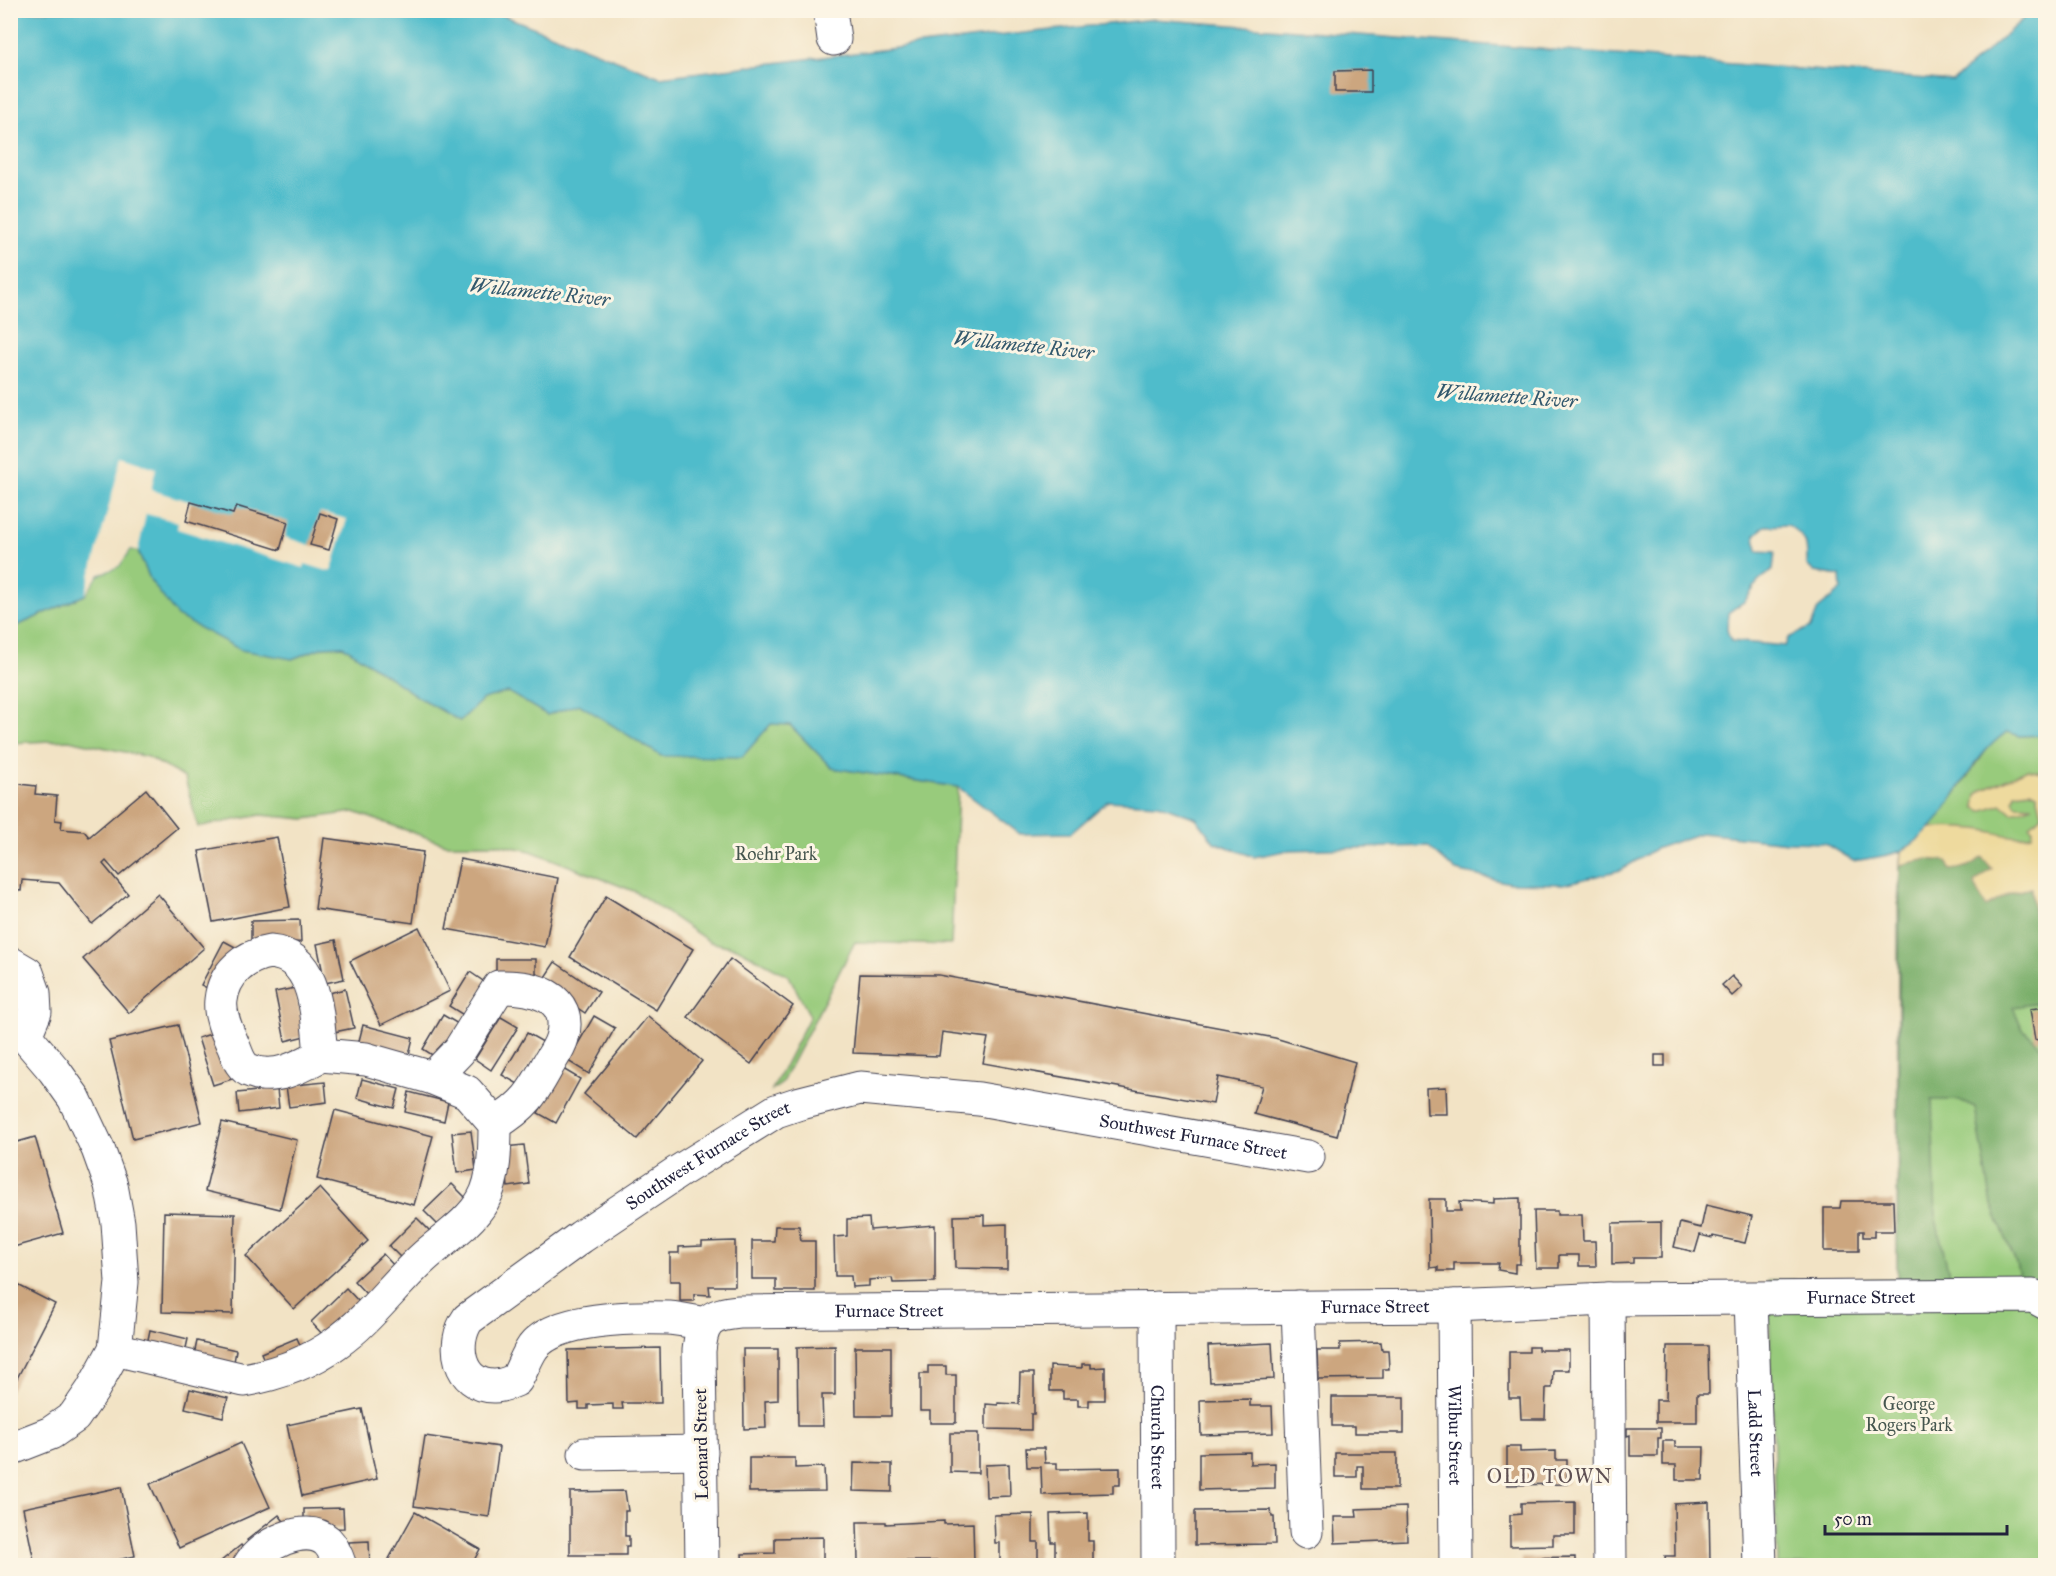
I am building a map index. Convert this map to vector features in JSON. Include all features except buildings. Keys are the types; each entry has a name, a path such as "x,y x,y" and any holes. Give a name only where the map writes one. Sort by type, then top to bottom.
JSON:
{"street":[{"path":"10,963 27,973 34,993 35,1012 18,1036 54,1070 74,1098 98,1149 111,1185 118,1223 122,1282 115,1349 92,1391 74,1417 51,1433 10,1449"},
{"path":"433,1078 459,1051 499,987 530,988 544,993 557,1003 564,1020 562,1038 534,1092 515,1112 495,1124"},
{"path":"115,1349 244,1380 265,1376 306,1362 337,1343 422,1258 461,1226 483,1200 494,1165 495,1124 467,1092 433,1078 366,1059 321,1054"},
{"name":"Southwest Furnace Street","path":"706,1324 671,1318 635,1318 566,1327 556,1330 534,1347 516,1380 495,1386 474,1380 464,1370 458,1348 462,1329 468,1319 581,1237 678,1172 776,1111 860,1088 979,1099 1308,1156"},
{"path":"1608,1299 1610,1566"},
{"name":"Furnace Street","path":"706,1324 720,1314 739,1312 1454,1306 1608,1299 2039,1300"},
{"name":"Ladd Street","path":"1751,1299 1760,1566"},
{"name":"Wilbur Street","path":"1454,1306 1456,1566"},
{"path":"1298,1307 1306,1532"},
{"name":"Church Street","path":"1157,1308 1158,1566"},
{"name":"Leonard Street","path":"702,1566 699,1350 701,1335 706,1324"},
{"path":"585,1454 701,1452"},
{"path":"249,1566 252,1559 266,1547 285,1538 312,1534 328,1542 340,1566"}],"green space":[{"name":"Roehr Park","path":"131,549 138,551 151,581 292,659 323,647 343,646 420,698 460,721 483,698 508,692 547,715 579,704 598,715 742,757 771,723 790,725 832,768 958,787 951,945 855,942 781,1084 772,1090 810,1016 789,976 737,948 710,942 636,892 531,851 497,844 446,844 354,812 305,819 261,815 198,827 185,778 148,757 69,740 11,743 10,627 85,595 98,575 119,566"},
{"name":"George Rogers Park","path":"2007,732 2019,736 2045,735 2045,1565 1778,1565 1768,1280 1897,1279 1898,905 1901,851 1920,838 1941,815 1992,742"},
{"path":"1982,857 2011,893 2031,888 2034,915 2045,910 2045,1002 2013,1007 2022,1028 2044,1049 2045,1056 2045,1280 2022,1289 2016,1263 1992,1205 1975,1107 1959,1100 1932,1100 1936,1220 1950,1278 1897,1279 1900,865 1928,859 1947,861"}],"sand":[{"path":"2028,769 2045,773 2046,776 2045,910 2034,915 2031,888 2011,893 1986,907 1974,883 1992,869 1982,857 1967,867 1950,870 1947,861 1928,859 1900,865 1901,851 1930,828 1984,830 2010,836 2032,835 2033,830 2030,826 2042,814 2037,794 2031,791 2015,793 2013,800 2016,805 2033,806 2012,813 2001,804 1981,811 1975,807 1977,795 1984,789"}],"water":[{"name":"Willamette River","path":"10,11 492,11 660,77 1154,19 1953,81 2032,11 2045,11 2045,735 2019,736 2007,732 1979,759 1933,825 1919,839 1903,850 1891,854 1853,861 1824,843 1788,842 1701,833 1655,849 1621,870 1564,884 1510,883 1456,871 1428,846 1290,850 1254,857 1214,842 1196,818 1158,804 1108,801 1071,833 1020,834 958,787 832,768 790,725 771,724 742,757 661,756 579,704 547,715 508,692 483,699 460,721 420,698 343,646 323,647 292,659 241,650 177,616 151,581 138,551 131,549 119,566 98,575 85,595 11,627","holes":["1788,525 1805,542 1807,565 1814,572 1840,576 1841,590 1818,609 1811,627 1788,638 1785,646 1731,641 1727,630 1728,613 1745,601 1758,582 1773,569 1775,552 1757,551 1755,535 1765,526"]}],"pier":[{"path":"122,457 156,468 151,490 233,514 236,506 288,522 285,537 310,545 320,512 347,519 331,572 305,564 304,568 177,529 178,522 146,514 138,551 131,549 119,566 98,575 85,595"}],"district":[{"name":"OLD TOWN","path":"1550,1476"}]}
